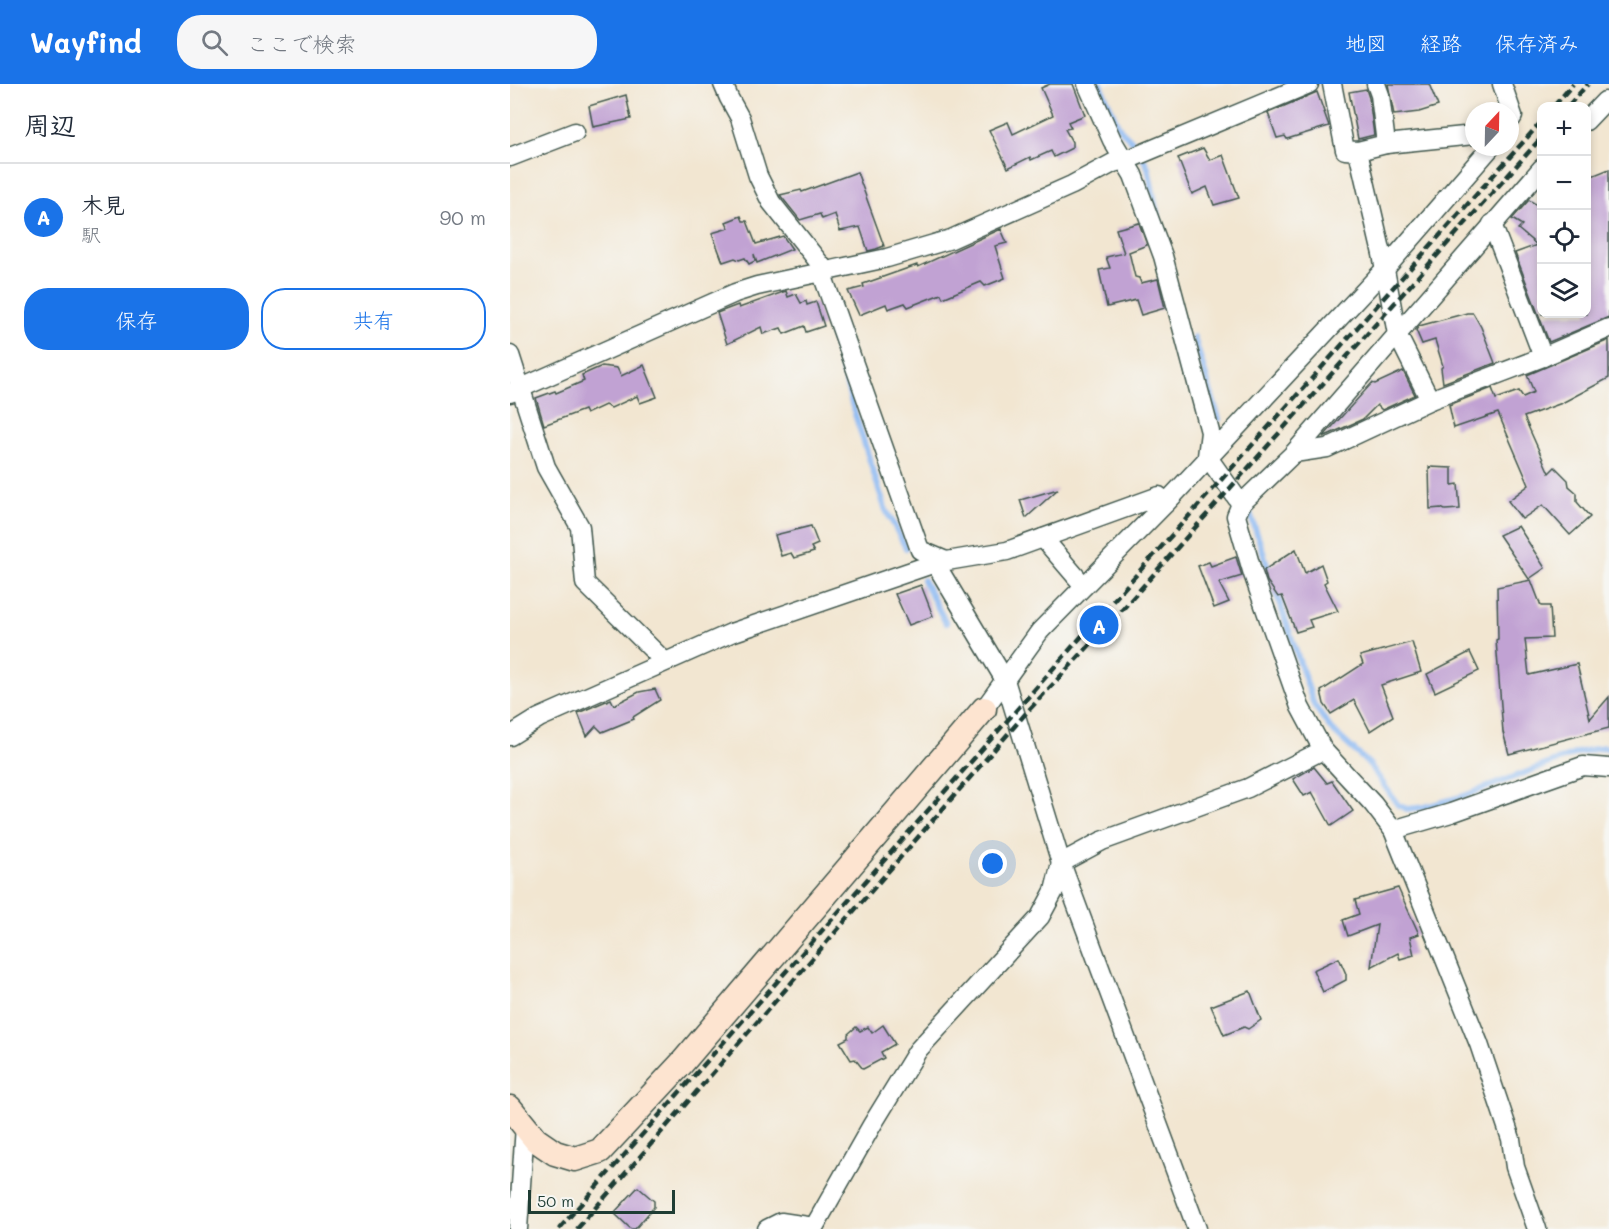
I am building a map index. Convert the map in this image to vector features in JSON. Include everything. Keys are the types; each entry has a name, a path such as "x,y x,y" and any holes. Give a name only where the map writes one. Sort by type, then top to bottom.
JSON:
{"street":[{"path":"723,84 740,118 758,176 771,202 823,271 920,550 940,562 1005,680 1061,863 1197,1229"},
{"path":"1088,84 1135,156 1133,175 1163,255 1210,432 1207,456 1241,504"},
{"path":"516,391 735,293 757,286 887,258 951,239 1072,185 1113,163 1309,84"},
{"path":"1332,84 1345,150 1358,151 1386,144 1465,136"},
{"path":"1376,84 1380,95 1386,144"},
{"path":"1502,84 1508,102"},
{"path":"1591,117 1605,101"},
{"path":"510,157 575,132"},
{"path":"1358,151 1385,269 1397,334 1430,400"},
{"path":"518,1117 536,1140 555,1153 575,1159 600,1151 682,1063 984,709 1040,631 1166,503 1207,456 1385,269 1483,156"},
{"path":"1537,174 1294,453 1241,504 1236,516 1253,574 1300,707 1323,750 1373,804 1393,830 1479,1044 1511,1138 1515,1167 1537,1229"},
{"path":"1492,224 1543,357"},
{"path":"1294,453 1327,448 1430,400 1543,357 1609,328"},
{"path":"510,355 516,391 546,466 580,526 585,583 664,661"},
{"path":"510,736 539,718 731,633 940,562 1007,551 1159,496 1166,503"},
{"path":"1043,538 1084,586"},
{"path":"767,1229 781,1222 814,1228 872,1125 918,1050 1040,917 1054,891 1061,863 1102,841 1248,788 1323,750"},
{"path":"1393,830 1451,813 1583,766 1609,768"},
{"path":"518,1117 518,1229"}],"building":[{"path":"1050,84 1073,84 1085,115 1068,122 1071,128 1065,129 1072,142 1072,148 1054,157 1051,151 1031,160 1030,157 1008,168 989,130 1008,122 1013,134 1053,115 1041,88"},
{"path":"1388,84 1429,84 1438,106 1419,112 1394,115"},
{"path":"1366,89 1374,135 1358,139 1349,92"},
{"path":"1317,92 1329,126 1287,139 1285,136 1277,138 1268,113"},
{"path":"626,95 631,119 593,127 589,106"},
{"path":"1203,148 1210,160 1223,155 1239,198 1214,205 1207,187 1192,194 1178,158"},
{"path":"1609,169 1609,317 1549,342 1540,318 1591,318 1591,176"},
{"path":"857,172 884,246 876,249 868,251 860,227 840,231 835,214 822,219 820,214 800,220 780,195 801,190 802,192"},
{"path":"1529,200 1537,205 1537,245 1518,229 1522,225 1512,219"},
{"path":"741,216 743,221 747,221 756,244 783,236 792,249 757,263 754,254 755,261 749,264 745,258 723,262 712,233 729,228 726,222"},
{"path":"1139,223 1147,245 1129,252 1135,277 1139,278 1141,283 1158,279 1165,308 1141,315 1136,300 1107,307 1099,270 1110,268 1106,257 1124,253 1116,229"},
{"path":"1001,229 1007,243 995,246 1005,278 985,286 981,282 943,298 941,294 908,307 905,303 888,309 886,304 859,315 848,291 864,287 863,284 917,265 918,267"},
{"path":"1537,245 1537,311 1515,253"},
{"path":"786,291 788,297 796,294 801,303 806,301 807,305 816,302 824,326 806,332 804,326 784,334 781,328 763,334 761,327 727,344 717,313 738,305 739,308"},
{"path":"1473,313 1481,327 1495,363 1443,383 1441,368 1443,366 1435,340 1422,344 1416,330 1419,326"},
{"path":"1609,340 1609,378 1562,403 1524,417 1549,473 1555,467 1568,480 1569,486 1577,493 1577,502 1590,517 1570,535 1543,505 1522,519 1508,501 1529,485 1498,413 1454,428 1449,405 1492,388 1496,399 1519,391 1523,397 1534,392 1527,375"},
{"path":"644,365 657,397 640,403 637,396 611,408 605,405 586,414 584,410 544,425 536,398 555,391 556,393 584,381 582,375 602,366 617,368 621,376"},
{"path":"1403,371 1415,395 1382,410 1377,405 1363,419 1323,437 1372,383 1375,384"},
{"path":"1429,467 1452,468 1452,485 1458,484 1460,509 1430,509"},
{"path":"1058,489 1026,518 1020,500"},
{"path":"811,526 818,544 811,547 814,552 794,558 791,553 781,556 775,535"},
{"path":"1518,526 1545,568 1529,579 1499,535"},
{"path":"1296,549 1305,573 1321,564 1327,581 1324,583 1338,611 1309,620 1312,627 1296,632 1282,596 1278,597 1267,581 1264,570"},
{"path":"1236,557 1242,576 1219,583 1229,602 1214,608 1198,566 1209,562 1211,566"},
{"path":"1531,580 1541,606 1550,606 1552,638 1525,639 1529,675 1577,664 1590,719 1609,697 1609,728 1509,754 1503,732 1496,640 1498,639 1497,587"},
{"path":"921,585 933,616 909,625 895,594"},
{"path":"1412,642 1421,672 1381,685 1393,716 1370,731 1354,700 1331,714 1324,704 1321,691 1363,664 1360,656"},
{"path":"1470,652 1479,671 1435,692 1427,674"},
{"path":"655,689 660,700 633,717 634,719 602,732 596,726 587,736 578,713 611,699 614,705 639,692"},
{"path":"1314,767 1327,783 1332,781 1353,811 1331,826 1312,792 1304,796 1293,779"},
{"path":"1398,888 1419,934 1410,937 1414,955 1400,959 1398,953 1371,967 1377,925 1348,936 1343,920 1359,914 1355,900"},
{"path":"1339,958 1346,974 1346,980 1323,992 1313,970"},
{"path":"1250,991 1261,1020 1248,1029 1244,1027 1224,1035 1211,1006"},
{"path":"883,1025 895,1044 881,1052 884,1058 863,1069 855,1059 851,1060 840,1042 848,1038 848,1034 856,1027 860,1031 868,1027 872,1033"},
{"path":"638,1187 654,1201 654,1207 635,1229 631,1229 614,1213"}],"waterway":[{"path":"1100,84 1120,129 1135,144 1148,167 1159,223"},
{"path":"823,301 854,411 885,508 906,548"},
{"path":"1194,337 1219,419"},
{"path":"1249,510 1270,573"},
{"path":"923,580 946,623"},
{"path":"1275,589 1314,705 1331,729 1370,765 1398,805 1407,809 1425,807 1464,796 1577,753 1604,747 1609,749"}],"railway":[{"path":"1557,102 1573,84"},
{"path":"1572,102 1588,84"},
{"path":"559,1229 1103,612 1537,127"},
{"path":"577,1229 1027,712 1114,619 1537,143"}],"place":[{"name":"木見","path":"1099,625"}]}
